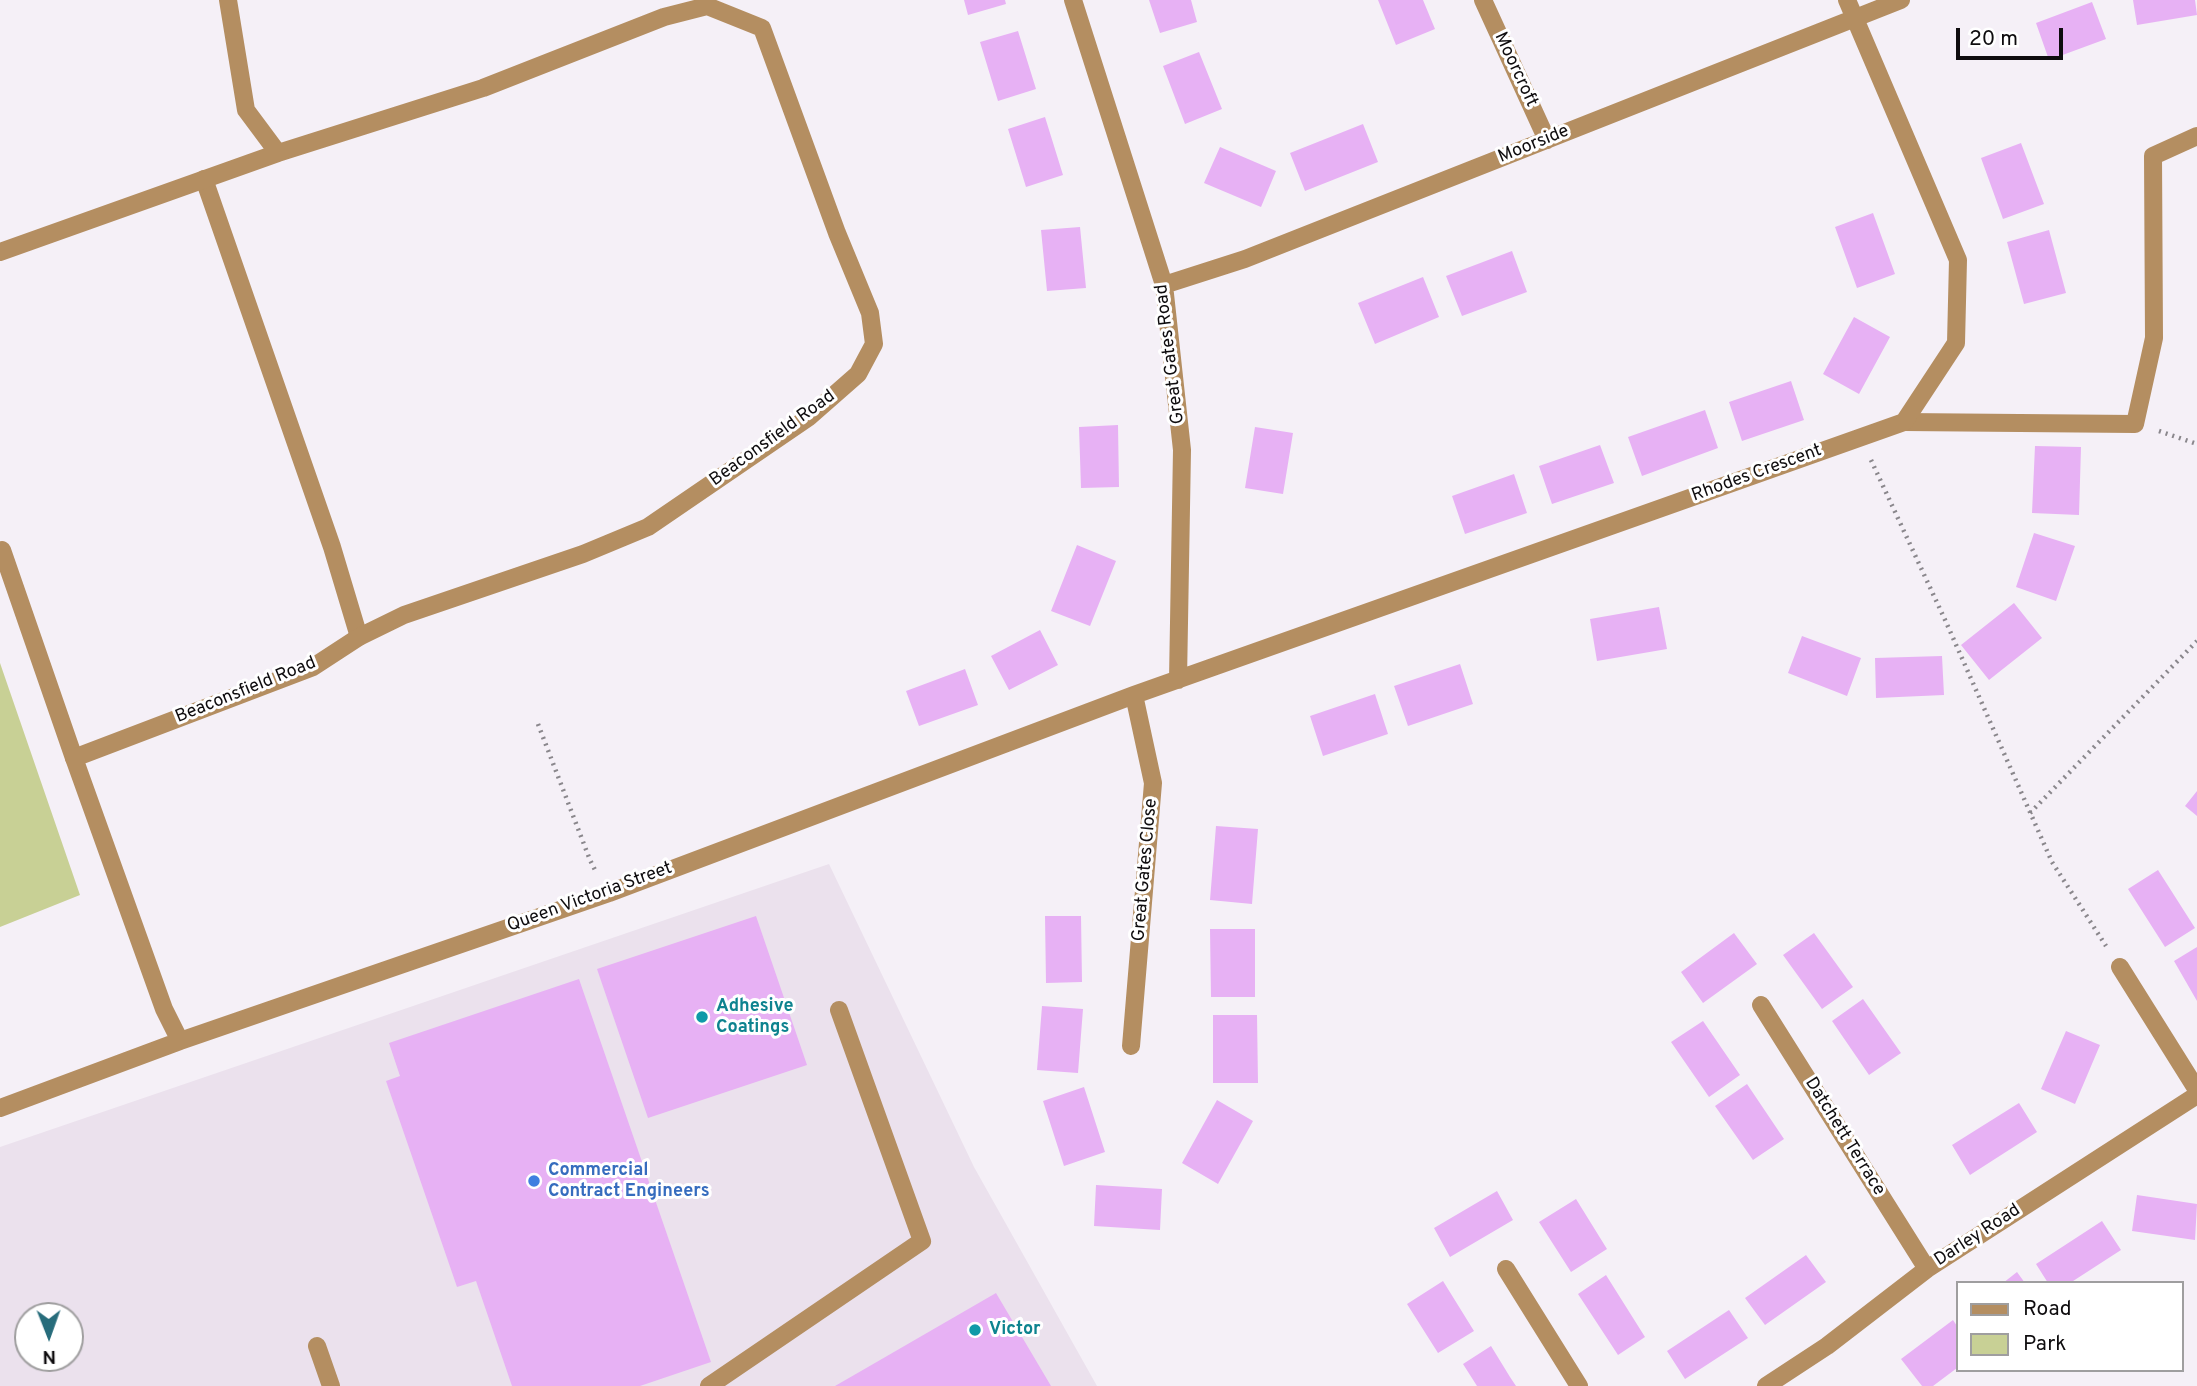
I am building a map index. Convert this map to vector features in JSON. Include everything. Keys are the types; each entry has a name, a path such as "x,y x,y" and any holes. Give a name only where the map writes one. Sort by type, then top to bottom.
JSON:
{"street":[{"path":"228,0 246,110 278,153"},
{"name":"Great Gates Road","path":"1073,0 1164,285 1182,450 1178,680"},
{"name":"Moorcroft","path":"1483,0 1547,140"},
{"path":"1847,0 1958,260 1955,343 1904,422"},
{"name":"Moorside","path":"1164,285 1245,259 1901,0"},
{"name":"Beaconsfield Road","path":"0,252 278,153 484,88 706,3 762,28 837,233 870,313 874,344 858,374 809,416 648,527 583,554 404,615 359,637 313,667 74,758"},
{"path":"2134,424 2154,338 2153,156 2197,136"},
{"path":"204,179 332,547 359,637"},
{"name":"Rhodes Crescent","path":"1178,680 1904,422 2134,424"},
{"path":"2,550 164,1009 180,1041"},
{"name":"Queen Victoria Street","path":"0,1108 180,1041 609,893 1178,680"},
{"name":"Great Gates Close","path":"1131,1046 1153,783 1134,695"},
{"path":"2120,967 2197,1093"},
{"name":"Datchett Terrace","path":"1761,1005 1927,1269"},
{"path":"709,1386 922,1241 839,1010"},
{"name":"Darley Road","path":"1766,1386 1827,1346 1927,1269 2197,1093"},
{"path":"1506,1269 1579,1386"},
{"path":"317,1346 331,1386"}],"path":[{"path":"2134,424 2197,444"},
{"path":"1860,437 1946,622 2052,862 2120,967"},
{"path":"2030,813 2197,641"},
{"path":"538,724 590,860 609,893"}],"shaded area":[{"path":"829,864 974,1167 1097,1386 0,1386 0,1147"}],"green space":[{"path":"0,663 80,895 0,927"}],"building":[{"path":"964,0 1005,0 1006,4 968,15"},
{"path":"1149,0 1191,0 1197,22 1160,33"},
{"path":"1378,0 1423,0 1435,29 1396,45"},
{"path":"2133,0 2195,0 2197,15 2137,25"},
{"path":"2092,2 2106,39 2049,60 2036,23"},
{"path":"1018,31 1036,89 998,101 980,42"},
{"path":"1199,52 1222,109 1185,124 1163,66"},
{"path":"1045,117 1063,175 1026,187 1008,129"},
{"path":"1363,124 1378,162 1305,191 1290,153"},
{"path":"2021,143 2044,204 2003,219 1981,158"},
{"path":"1220,147 1276,171 1261,207 1204,183"},
{"path":"1873,213 1895,274 1857,288 1835,227"},
{"path":"1080,227 1086,288 1047,291 1041,230"},
{"path":"2049,230 2066,293 2024,304 2007,242"},
{"path":"1512,251 1527,292 1462,316 1446,276"},
{"path":"1423,277 1439,317 1375,344 1358,303"},
{"path":"1854,317 1890,337 1859,394 1823,374"},
{"path":"1791,381 1804,420 1742,441 1729,402"},
{"path":"1705,410 1718,448 1642,476 1628,437"},
{"path":"1118,425 1119,487 1081,488 1079,427"},
{"path":"1255,427 1293,433 1283,494 1245,488"},
{"path":"1600,445 1614,483 1552,504 1539,466"},
{"path":"2035,446 2081,447 2079,515 2032,513"},
{"path":"1514,474 1527,513 1465,534 1452,496"},
{"path":"2034,533 2075,546 2056,601 2016,587"},
{"path":"1077,545 1116,561 1090,626 1051,611"},
{"path":"2014,603 2042,638 1989,680 1961,645"},
{"path":"1659,607 1667,649 1597,661 1590,619"},
{"path":"1040,630 1058,665 1009,690 991,656"},
{"path":"1802,636 1861,658 1847,696 1788,673"},
{"path":"1942,656 1944,695 1876,698 1875,658"},
{"path":"1460,664 1473,704 1408,726 1394,686"},
{"path":"965,669 978,705 919,726 906,691"},
{"path":"1375,694 1388,734 1323,756 1310,716"},
{"path":"2197,791 2197,816 2185,806"},
{"path":"1216,826 1258,829 1252,904 1210,900"},
{"path":"2158,870 2195,928 2165,947 2128,889"},
{"name":"Adhesive Coatings","path":"756,916 807,1065 648,1118 597,969"},
{"path":"1045,916 1081,916 1082,982 1046,983"},
{"path":"1210,929 1255,929 1255,997 1211,997"},
{"path":"1734,933 1757,964 1703,1003 1681,972"},
{"path":"1814,933 1853,987 1822,1009 1783,955"},
{"path":"2197,947 2197,1001 2174,961"},
{"name":"Commercial Contract Engineers","path":"579,979 711,1362 640,1386 512,1386 476,1281 457,1287 386,1081 400,1076 389,1043"},
{"path":"1863,999 1901,1053 1869,1075 1832,1021"},
{"path":"1042,1006 1083,1009 1078,1073 1037,1070"},
{"path":"1213,1015 1257,1015 1258,1083 1213,1083"},
{"path":"1703,1021 1740,1075 1709,1097 1671,1042"},
{"path":"2066,1031 2100,1045 2075,1104 2041,1089"},
{"path":"1747,1084 1784,1139 1753,1160 1715,1106"},
{"path":"1084,1087 1105,1152 1064,1166 1043,1101"},
{"path":"1217,1100 1253,1121 1218,1184 1182,1163"},
{"path":"2019,1103 2037,1132 1970,1175 1952,1145"},
{"path":"1096,1185 1162,1189 1160,1230 1094,1226"},
{"path":"1497,1191 1513,1220 1450,1257 1434,1228"},
{"path":"2137,1195 2197,1204 2195,1240 2132,1231"},
{"path":"1576,1199 1607,1249 1571,1272 1539,1222"},
{"path":"2102,1221 2121,1250 2073,1281 2047,1281 2036,1264"},
{"path":"1806,1255 1826,1282 1765,1325 1745,1298"},
{"path":"2017,1272 2024,1281 2006,1281"},
{"path":"1606,1275 1645,1337 1618,1355 1578,1294"},
{"path":"1443,1281 1474,1331 1438,1353 1407,1304"},
{"name":"Victor","path":"996,1293 1051,1386 835,1386 868,1367"},
{"path":"1729,1310 1748,1338 1685,1379 1667,1351"},
{"path":"1953,1320 1955,1370 1933,1386 1922,1386 1901,1359"},
{"path":"1491,1346 1516,1386 1477,1386 1463,1364"}],"place":[{"name":"Adhesive Coatings","path":"702,1017"},
{"name":"Commercial Contract Engineers","path":"534,1181"},
{"name":"Victor","path":"975,1330"}]}
